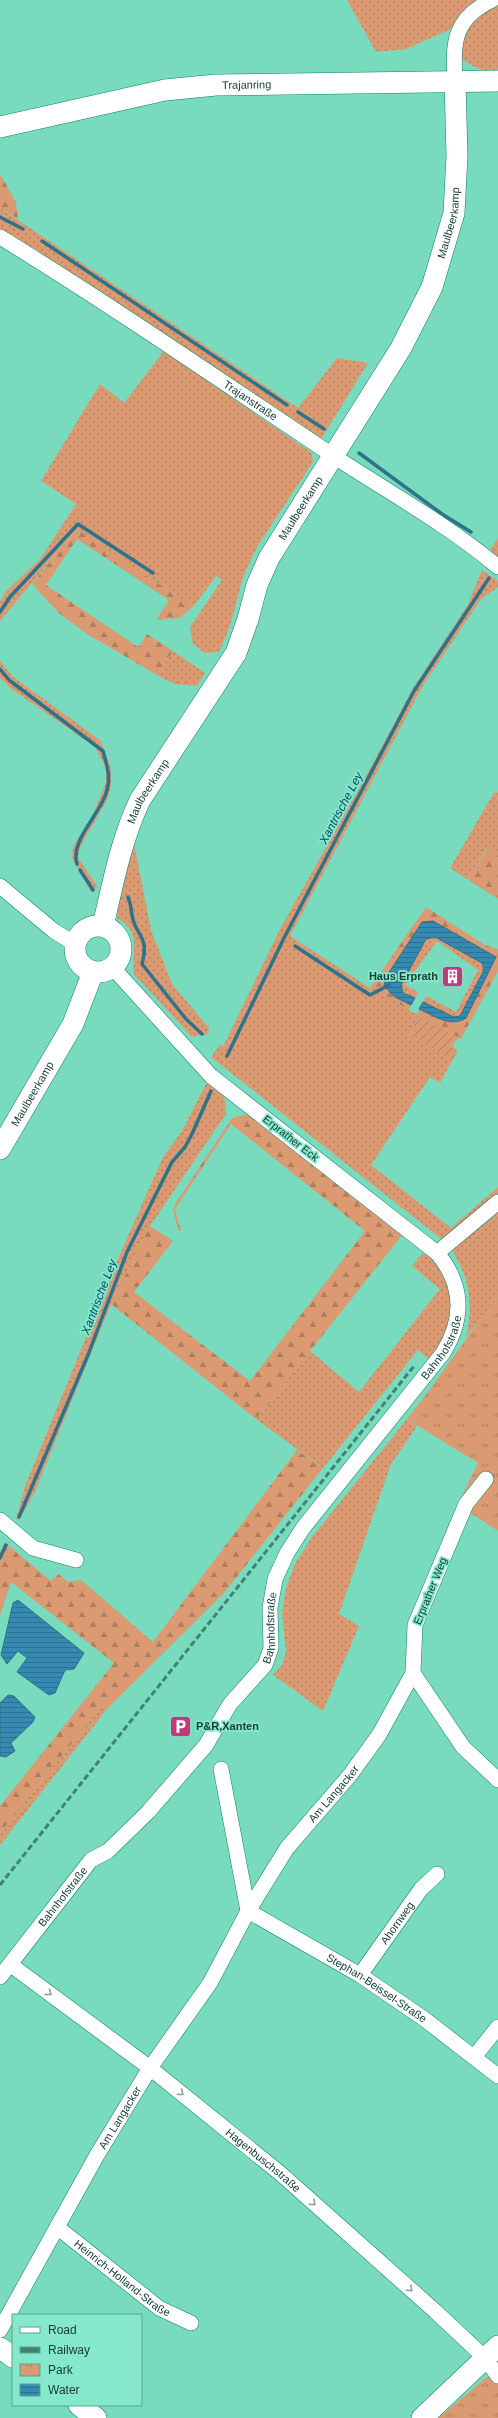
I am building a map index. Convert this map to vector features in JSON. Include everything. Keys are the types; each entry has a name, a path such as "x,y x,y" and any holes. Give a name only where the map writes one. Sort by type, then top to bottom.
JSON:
{"street":[{"path":"455,81 454,40 460,25 478,7 492,0"},
{"name":"Maulbeerkamp","path":"0,1149 103,970 119,962 121,944 111,929 103,926 129,822 140,800 226,671 243,637 257,585 269,558 405,342 432,287 444,253 454,213 457,156 455,81"},
{"name":"Trajanring","path":"0,127 165,90 208,86 498,81"},
{"name":"Trajanstraße","path":"0,237 126,316 334,456 473,546 498,567"},
{"path":"0,886 54,931 75,944"},
{"path":"103,926 93,926 85,930 75,944 75,953 78,962 84,968 103,970"},
{"name":"Erprather Eck","path":"103,970 212,1076 437,1253 447,1265 453,1278 458,1310"},
{"path":"437,1253 498,1202"},
{"name":"Bahnhofstraße","path":"0,1978 91,1860 108,1851 152,1807 206,1745 230,1704 266,1665 271,1648 270,1608 272,1593 287,1553 303,1528 443,1353 456,1327 458,1310"},
{"name":"Erprather Weg","path":"413,1673 415,1625 466,1504 486,1479"},
{"path":"0,1520 33,1548 76,1560"},
{"path":"413,1673 464,1747 498,1780"},
{"name":"Am Langacker","path":"0,2330 97,2155 150,2068 210,1983 248,1911 287,1848 350,1775 379,1735 413,1673"},
{"path":"221,1769 248,1911"},
{"name":"Ahornweg","path":"360,1975 421,1889 437,1874"},
{"name":"Stephan-Beissel-Straße","path":"248,1911 360,1975 423,2018 498,2076"},
{"name":"Hagenbuschstraße","path":"10,1965 150,2068 280,2174 492,2352 498,2376"},
{"path":"474,2058 498,2027"},
{"name":"Heinrich-Holland-Straße","path":"57,2227 159,2308 191,2323"},
{"path":"0,2348 12,2356"},
{"path":"422,2418 492,2352"},
{"path":"80,2406 96,2418"}],"green space":[{"path":"347,0 479,0 463,11 451,29 406,49 376,52"},
{"path":"498,5 498,70 483,70 462,59 459,39 476,16"},
{"path":"0,174 16,202 18,219 0,208"},
{"path":"0,208 298,408 337,358 368,363 320,441 114,301 0,229"},
{"path":"164,351 312,453 313,462 258,545 243,577 230,626 219,652 205,653 193,644 190,627 222,580 216,576 193,607 77,529 0,621 0,601 6,591 41,558 76,504 41,481 100,384 124,403"},
{"path":"77,529 193,607 179,618 156,620 169,600 77,539 46,585 138,647 147,634 173,651 157,675 87,634 59,613 32,584"},
{"path":"498,538 498,563 493,558 491,548"},
{"path":"482,570 498,581 498,587 481,599 422,687 290,936 370,988 384,986 389,990 384,995 419,1016 409,1035 452,1061 440,1083 430,1077 371,1165 451,1228 498,1187 498,1196 444,1241 211,1057 220,1045 223,1047 280,929 365,778 413,688 467,606"},
{"path":"173,651 205,673 197,686 175,684 157,675"},
{"path":"0,661 12,676 101,741 111,768 111,787 107,800 80,847 78,858 98,887 91,892 72,858 73,846 91,819 106,782 106,768 95,747 9,687 0,678"},
{"path":"495,791 498,793 498,854 487,848 467,879 450,868"},
{"path":"134,844 151,930 172,984 209,1028 208,1034 192,1037 134,974 133,936 125,924 117,918 121,879"},
{"path":"488,848 498,854 498,899 467,879"},
{"path":"426,907 485,945 498,949 498,971 461,1039 416,1015 419,1009 441,1020 460,1022 496,957 433,921 386,977 384,986 370,988"},
{"path":"435,936 482,963 484,970 460,1016 454,1017 423,1002 426,996 456,1012 478,970 437,941 405,985 418,992 415,998 403,993 401,985 426,938"},
{"path":"389,990 395,997 411,1005 409,1010 384,995"},
{"path":"419,1016 458,1037 452,1047 458,1050 452,1061 409,1035"},
{"path":"208,1080 224,1093 226,1114 150,1226 111,1304 34,1494 18,1521 16,1519 25,1486 121,1252 163,1157 182,1131"},
{"path":"251,1114 403,1234 256,1419 111,1304 150,1226 173,1241 134,1292 250,1381 365,1231 231,1124 175,1209 181,1231 178,1230 173,1210 177,1201 232,1118"},
{"path":"498,1208 498,1297 466,1337 470,1313 468,1290 462,1269 450,1247"},
{"path":"422,1254 432,1255 447,1282 453,1301 454,1311 450,1332 431,1361 418,1350 323,1468 256,1419 310,1351 359,1392 440,1289 412,1266"},
{"path":"498,1297 498,1531 471,1513 455,1510 478,1463 407,1419"},
{"path":"407,1419 417,1426 391,1464 339,1614 359,1626 323,1711 273,1675 282,1665 286,1652 282,1613 286,1588 295,1564 312,1537"},
{"path":"297,1450 323,1468 224,1593 107,1709 102,1705 0,1833 0,1806 114,1663 11,1582 0,1615 0,1563 9,1546 51,1581 58,1574 69,1582 81,1580 153,1642"},
{"path":"5,1542 9,1546 0,1563 0,1552"},
{"path":"102,1705 107,1709 0,1845 0,1833"},
{"path":"498,2368 498,2418 438,2418"}],"water":[{"path":"433,921 496,957 466,1018 460,1021 454,1022 442,1020 419,1009 423,1002 454,1017 460,1016 484,970 482,963 435,937 426,939 401,985 403,993 415,998 411,1005 395,997 384,986 386,977 422,922"},
{"path":"18,1600 84,1653 74,1669 65,1670 55,1693 49,1695 17,1672 27,1658 18,1651 7,1664 1,1655 13,1603"},
{"path":"8,1695 14,1696 35,1717 33,1722 11,1743 15,1751 6,1757 0,1756 0,1703"}],"waterway":[{"path":"0,217 23,229"},
{"path":"42,241 287,405"},
{"path":"298,412 324,429"},
{"path":"359,453 442,514 471,532"},
{"path":"0,612 10,597 78,524 153,573"},
{"name":"Xantrische Ley","path":"227,1056 284,938 414,691 489,578"},
{"path":"0,669 9,680 103,751 108,772 108,785 101,805 78,845 76,854 77,864"},
{"path":"80,870 93,890"},
{"path":"128,897 134,922 143,941 144,954 142,964 186,1019 202,1034"},
{"path":"295,946 370,995 389,985"},
{"name":"Xantrische Ley","path":"19,1517 88,1355 127,1252 172,1162 185,1147 192,1134 211,1091"},
{"name":"Xantrische Ley","path":"0,1558 6,1545"}],"railway":[{"path":"0,1885 414,1366"}],"place":[{"name":"Haus Erprath","path":"453,976"},
{"name":"P&R,Xanten","path":"180,1726"}]}
